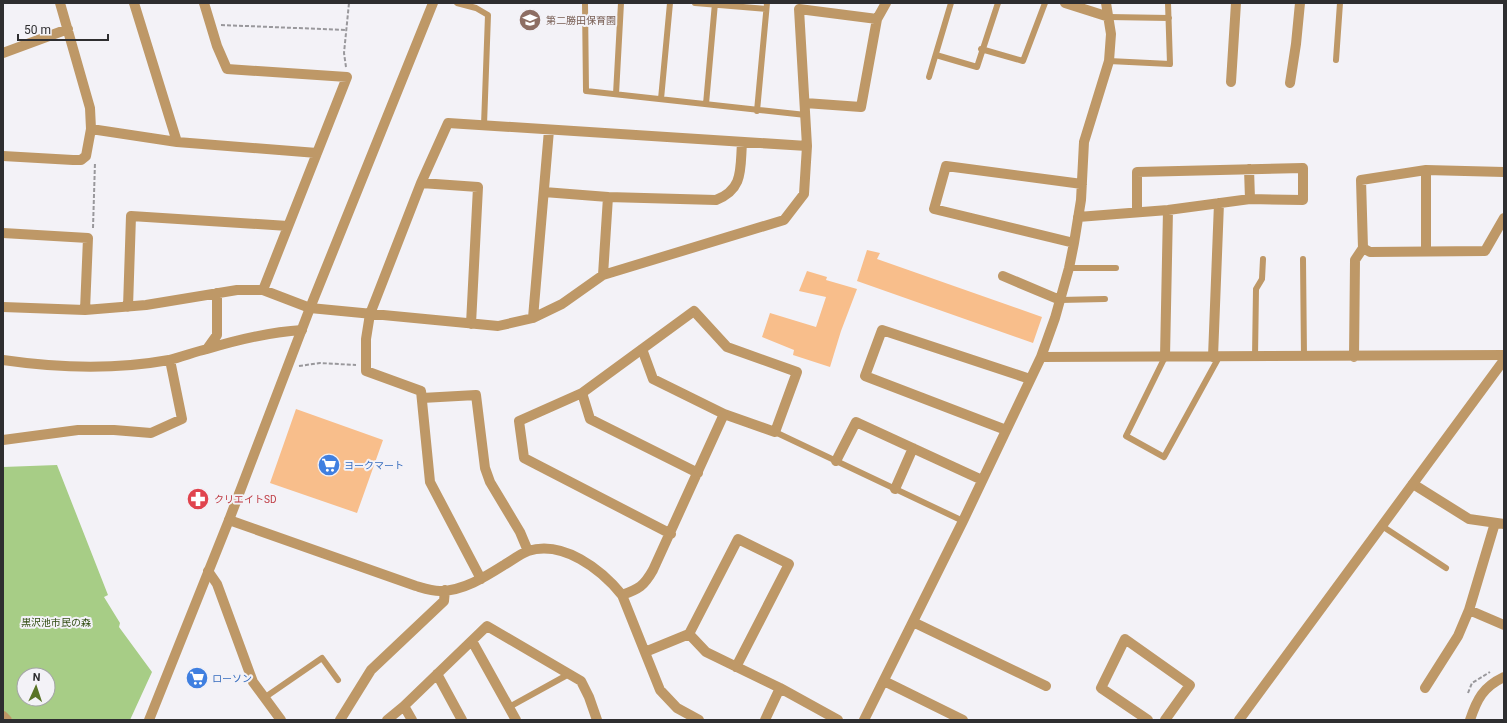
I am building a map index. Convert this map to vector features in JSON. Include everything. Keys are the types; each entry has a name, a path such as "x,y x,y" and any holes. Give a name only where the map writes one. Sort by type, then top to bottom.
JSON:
{"street":[{"path":"3,156 81,160 86,156 91,129 90,108 86,88 60,3"},
{"path":"134,3 177,142"},
{"path":"204,3 223,62 227,69 347,77 263,290"},
{"path":"149,720 229,520 310,308 433,3"},
{"path":"806,103 861,107 877,19 886,3"},
{"path":"1065,3 1109,17"},
{"path":"864,720 963,521 1041,357 1069,268 1082,184 1084,142 1109,61 1111,34 1106,3"},
{"path":"1231,82 1236,3"},
{"path":"1290,83 1300,3"},
{"path":"3,307 85,310 128,307 188,299 217,293 263,290 310,308 498,326 533,318 562,304 603,275 784,220 804,194 807,146 806,103 799,9 877,19"},
{"path":"3,53 68,29"},
{"path":"481,580 430,482 421,390 366,371 366,339 370,314 421,183 448,122 742,143 807,146"},
{"path":"91,129 177,142 317,154"},
{"path":"533,318 549,130"},
{"path":"544,192 608,197 703,201 716,200 731,193 739,178 742,143"},
{"path":"1074,243 934,209 946,166 1082,184"},
{"path":"1078,217 1168,210 1250,199 1303,200 1303,168 1137,172 1137,212"},
{"path":"1250,169 1250,199"},
{"path":"1354,357 1355,260 1363,248 1361,180 1426,170 1504,172"},
{"path":"1426,170 1426,251"},
{"path":"421,183 478,187 472,324"},
{"path":"603,275 608,197"},
{"path":"1216,357 1219,203"},
{"path":"1165,357 1168,210"},
{"path":"128,307 131,216 288,226"},
{"path":"1363,248 1370,252 1486,251 1504,218"},
{"path":"3,233 88,238 85,310"},
{"path":"1003,276 1060,300"},
{"path":"207,348 217,335 217,293"},
{"path":"642,349 653,379 724,414 775,432 797,372 727,347 694,311 642,349 582,393 519,421 524,458 671,534"},
{"path":"3,360 31,364 112,368 170,360 207,348 282,331 302,330"},
{"path":"1006,430 865,376 882,330 1030,379"},
{"path":"1041,357 1354,357 1504,355"},
{"path":"3,440 78,430 114,430 151,433 182,419 170,360"},
{"path":"1239,720 1504,360"},
{"path":"582,393 590,419 698,473"},
{"path":"422,398 476,396 486,468 490,482 520,532 528,551"},
{"path":"622,595 636,590 646,584 671,534 724,414"},
{"path":"836,461 856,422 982,480"},
{"path":"895,489 913,448"},
{"path":"1413,484 1469,519 1499,523 1469,610 1458,636 1425,688"},
{"path":"229,520 416,586 440,591 475,584 528,551 553,549 578,558 611,582 622,595 660,690 677,708 699,720"},
{"path":"645,652 689,634 738,539 789,564 736,667"},
{"path":"208,571 217,584 253,682 281,720"},
{"path":"340,720 371,670 444,601 445,590"},
{"path":"1469,610 1504,625"},
{"path":"913,622 1046,686"},
{"path":"387,720 404,706 487,626 581,681 589,697 597,720"},
{"path":"689,634 706,652 780,688 838,720"},
{"path":"1148,720 1101,688 1125,639 1190,684 1165,720"},
{"path":"472,641 516,720"},
{"path":"437,674 462,720"},
{"path":"1470,720 1478,698 1496,681 1504,677"},
{"path":"884,681 963,720"},
{"path":"764,720 780,688"},
{"path":"404,706 412,720"},
{"path":"3,716 7,720"}],"lane":[{"path":"457,3 476,8 488,15 484,125"},
{"path":"585,3 586,91 757,111 806,115"},
{"path":"616,94 621,3"},
{"path":"661,99 670,3"},
{"path":"695,3 767,6 757,111"},
{"path":"929,77 951,3"},
{"path":"936,55 977,67 998,3"},
{"path":"982,49 1023,61 1045,3"},
{"path":"1109,61 1170,64 1168,3"},
{"path":"1336,60 1340,3"},
{"path":"706,104 715,4"},
{"path":"1109,17 1169,18"},
{"path":"1255,357 1256,289 1262,279 1263,259"},
{"path":"1303,259 1304,357"},
{"path":"1069,268 1116,268"},
{"path":"1060,300 1105,299"},
{"path":"1165,357 1126,436 1164,457 1216,357"},
{"path":"775,432 963,521"},
{"path":"1382,526 1446,568"},
{"path":"264,698 322,658 338,680"},
{"path":"509,707 569,674"}],"path":[{"path":"347,77 344,53 349,3"},
{"path":"211,24 346,30"},
{"path":"88,145 96,150 93,230 88,238"},
{"path":"288,367 320,363 366,366"}],"green space":[{"name":"黒沢池市民の森","path":"57,465 108,595 104,597 120,623 119,627 152,672 130,720 13,720 3,711 3,467"}],"building":[{"path":"867,250 880,253 877,259 1042,317 1033,343 857,281"},
{"path":"807,271 827,277 826,280 857,289 841,331 830,367 793,355 794,350 762,337 770,313 816,327 826,297 799,291"},
{"path":"296,409 383,440 357,513 270,483"}],"place":[{"name":"第二勝田保育園","path":"530,20"},
{"name":"ヨークマート","path":"329,465"},
{"name":"クリエイトSD","path":"198,499"},
{"name":"ローソン","path":"197,678"}]}
